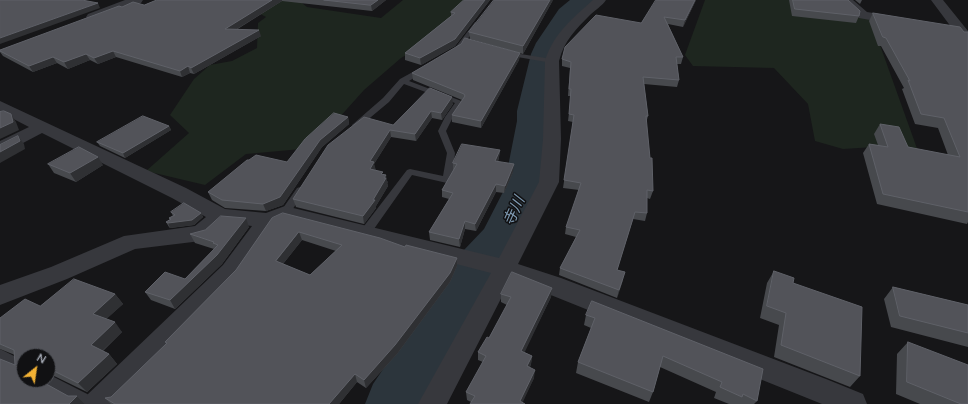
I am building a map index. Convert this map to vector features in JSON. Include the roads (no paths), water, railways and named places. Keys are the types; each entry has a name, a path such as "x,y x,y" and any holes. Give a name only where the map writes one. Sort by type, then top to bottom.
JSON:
{"street":[{"path":"81,21 137,0"},
{"path":"432,404 499,267 549,182 552,139 549,60 561,38 600,0"},
{"path":"846,0 863,15 907,22"},
{"path":"937,0 959,31 968,40"},
{"path":"944,28 959,31"},
{"path":"0,106 179,193 221,216 276,217 365,233 499,267 560,288 816,388 853,404"},
{"path":"0,148 41,127"},
{"path":"0,296 132,242 200,233 221,216"},
{"path":"98,404 231,271 276,217"}],"lane":[{"path":"452,52 467,42 484,14"},
{"path":"500,51 522,58 549,60"},
{"path":"350,130 386,100 403,81 428,67"},
{"path":"365,233 410,172 447,180 451,153 442,131 448,117 460,102 403,81"},
{"path":"276,217 306,182"},
{"path":"0,355 16,364"},
{"path":"56,385 92,404"}],"waterway":[{"name":"寺川","path":"394,404 480,262 501,239 523,192 534,121 534,111 545,54 568,14 584,0"}]}
